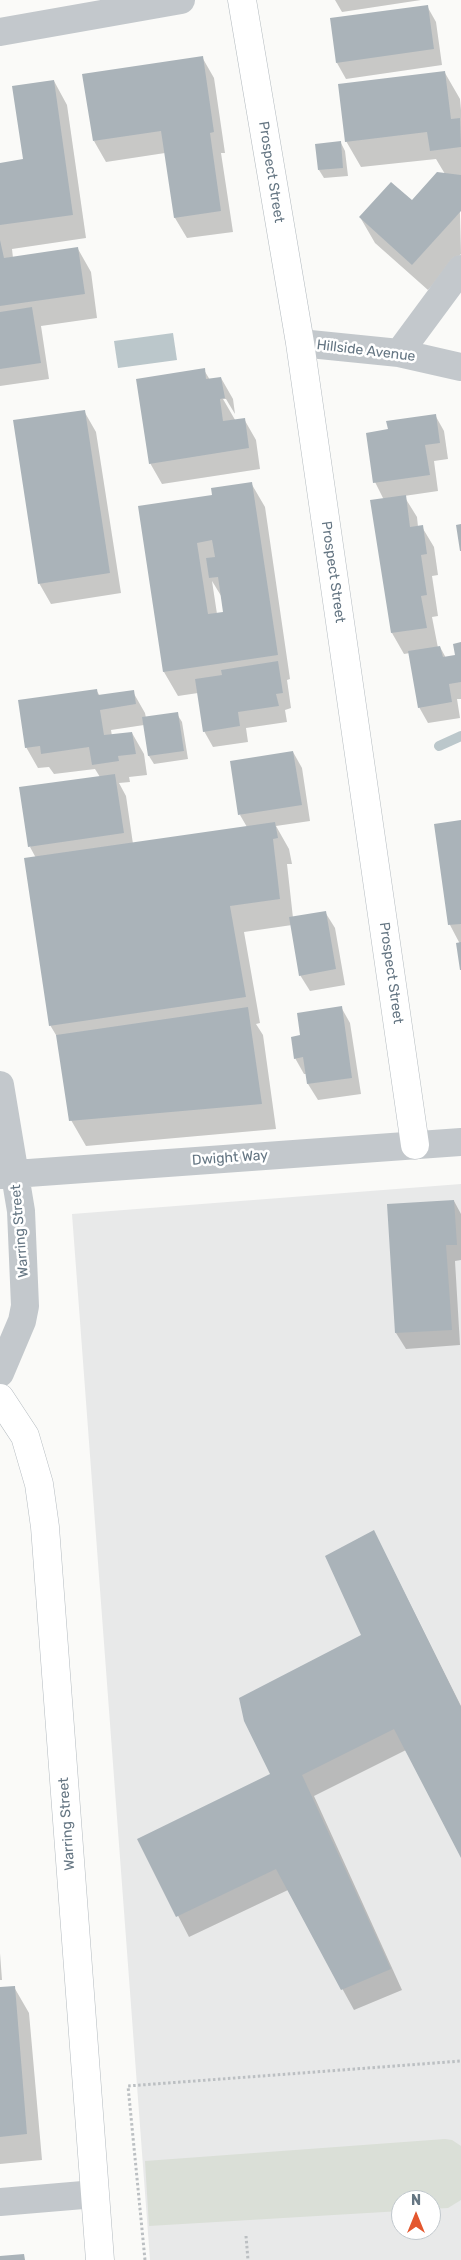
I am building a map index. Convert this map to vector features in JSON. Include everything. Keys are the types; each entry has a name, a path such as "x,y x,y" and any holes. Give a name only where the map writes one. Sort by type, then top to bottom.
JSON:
{"street":[{"path":"0,32 181,0"},
{"name":"Prospect Street","path":"242,0 300,343 415,1145"},
{"path":"399,353 461,269"},
{"name":"Hillside Avenue","path":"300,343 399,353 461,367"},
{"name":"Warring Street","path":"0,1085 7,1175 21,1211 25,1306 22,1321 0,1373"},
{"name":"Dwight Way","path":"7,1175 461,1142"},
{"name":"Warring Street","path":"0,1398 25,1436 39,1484 45,1526 100,2260"},
{"path":"0,2202 95,2194"}],"path":[{"path":"144,2260 128,2086 461,2061"},
{"path":"246,2236 248,2260"}],"shaded area":[{"path":"173,333 177,360 118,368 114,341"},
{"path":"461,1184 461,2260 150,2260 72,1214"},
{"path":"445,2139 452,2140 461,2146 461,2200 448,2208 441,2208 441,2190 391,2190 391,2212 149,2226 145,2161"}],"building":[{"path":"428,5 434,49 336,63 330,18"},
{"path":"203,56 214,132 210,133 221,211 174,218 161,131 93,141 82,74"},
{"path":"445,71 451,119 460,118 461,147 430,151 427,132 345,142 338,84"},
{"path":"54,80 73,215 0,225 0,163 23,159 12,86"},
{"path":"341,141 343,168 318,170 315,144"},
{"path":"437,172 461,175 461,211 412,265 359,217 391,182 412,200"},
{"path":"0,240 4,258 78,247 85,294 0,306"},
{"path":"32,307 41,363 0,369 0,312"},
{"path":"205,368 206,379 221,377 225,398 220,399 223,421 245,418 249,448 149,464 136,379"},
{"path":"85,410 110,573 38,584 13,420"},
{"path":"436,414 440,443 425,445 430,475 373,483 366,433 388,429 386,421"},
{"path":"252,482 278,655 163,672 138,506 212,495 211,488","holes":["212,540 215,557 206,558 209,578 218,577 223,612 208,614 197,543"]},
{"path":"406,495 410,527 423,525 427,554 421,555 427,595 421,596 427,628 391,633 370,500"},
{"path":"461,524 461,551 460,551 456,525"},
{"path":"461,642 461,682 449,684 452,702 418,708 408,651 440,646 443,657 455,655 453,644"},
{"path":"278,661 283,693 276,694 279,706 238,712 240,726 203,732 195,679 222,675 221,670"},
{"path":"97,689 98,695 134,690 136,704 100,710 104,735 132,732 136,754 118,756 119,761 92,765 89,747 41,754 40,746 25,748 18,700"},
{"path":"178,712 184,751 148,756 142,717"},
{"path":"293,751 302,805 238,815 230,761"},
{"path":"115,774 124,833 28,847 19,787"},
{"path":"461,820 461,924 448,925 434,824"},
{"path":"275,822 278,838 273,839 280,899 230,906 246,997 49,1026 24,858"},
{"path":"326,911 336,969 299,976 289,917"},
{"path":"461,942 461,970 460,970 456,943"},
{"path":"342,1006 352,1078 307,1084 303,1057 294,1059 291,1037 300,1035 297,1013"},
{"path":"248,1007 262,1104 69,1121 56,1035"},
{"path":"454,1200 457,1245 446,1245 452,1330 395,1333 387,1204"},
{"path":"374,1530 461,1707 461,1858 394,1729 302,1775 391,1969 341,1990 276,1869 176,1917 137,1839 270,1774 244,1721 239,1698 361,1635 325,1556"},
{"path":"15,1986 27,2134 0,2137 0,1987"},
{"path":"24,2254 25,2260 0,2260 0,2256"}],"waterway":[{"path":"439,746 461,736"}]}
